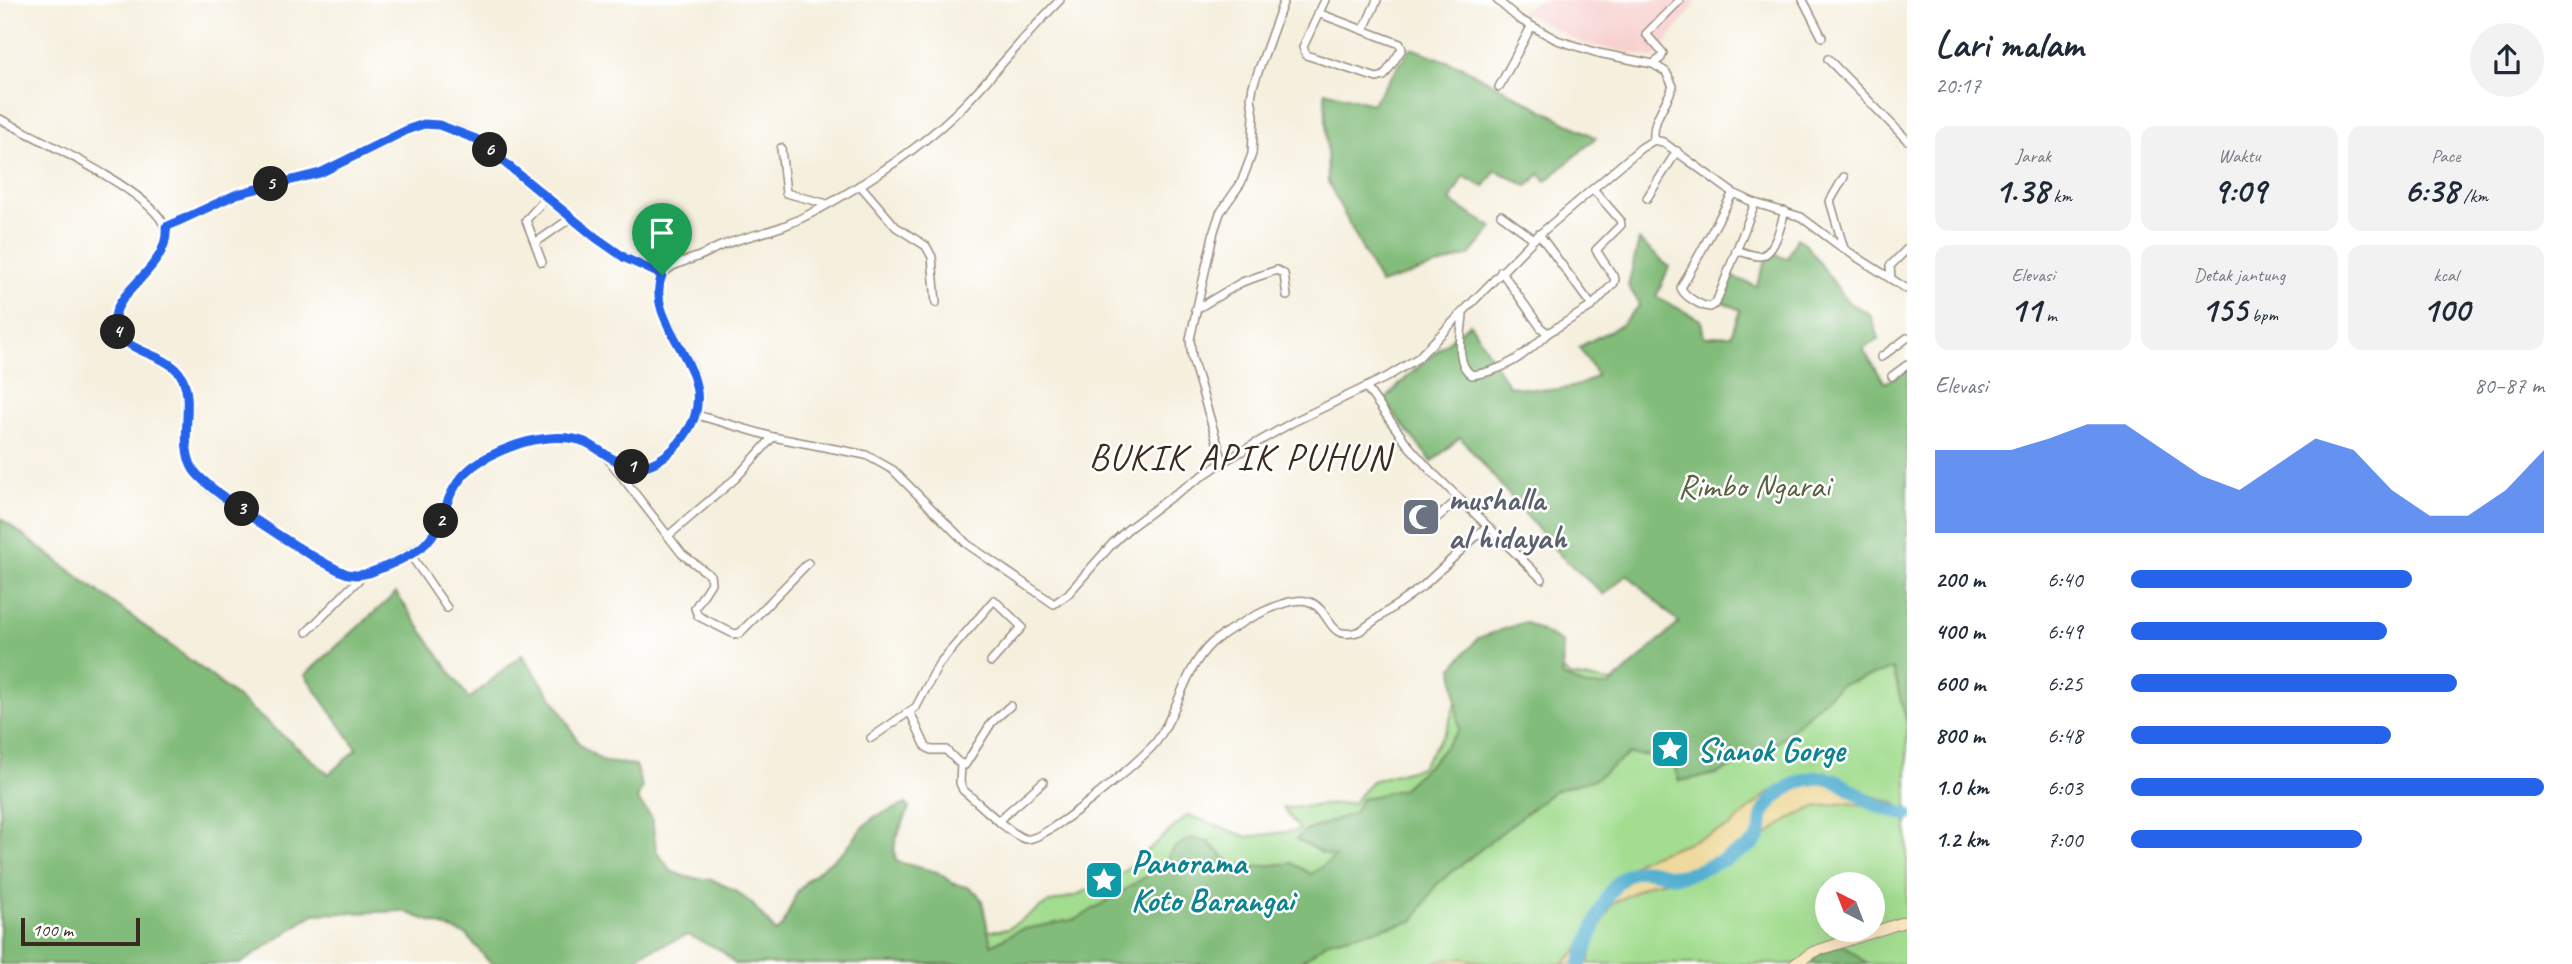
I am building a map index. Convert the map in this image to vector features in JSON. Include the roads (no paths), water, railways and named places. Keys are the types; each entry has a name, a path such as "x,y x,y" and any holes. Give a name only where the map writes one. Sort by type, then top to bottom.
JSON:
{"main road":[{"path":"1795,964 1813,952 1907,921"}],"street":[{"path":"0,119 118,183 160,218 166,227 165,245 156,261 121,303 114,317 120,336 132,346 171,364 184,380 186,443 193,468 213,489 322,562 356,576 410,554 426,544 437,529 456,482 476,463 516,445 534,440 570,439 583,442 634,468 645,466 671,451 685,436 697,415 693,370 677,342 659,299 659,282 662,275 674,265 729,243 778,228 860,185 925,140 954,115 1060,0"},
{"path":"1223,462 1192,358 1190,339 1207,253 1220,213 1241,183 1252,154 1253,86 1284,0"},
{"path":"1318,13 1402,46 1381,78 1306,55 1303,47 1318,13 1325,0"},
{"path":"1364,29 1377,0"},
{"path":"1497,0 1531,27 1575,46 1653,64 1665,72 1673,86 1656,118 1654,140"},
{"path":"1653,64 1661,58 1663,52 1646,34 1680,0"},
{"path":"1803,0 1822,37"},
{"path":"1499,87 1531,27"},
{"path":"1828,59 1907,140"},
{"path":"166,227 237,194 320,173 409,129 424,124 439,125 476,139 571,218 625,258 662,275"},
{"path":"697,415 773,437 877,459 893,470 967,544 1054,604 1068,594 1128,529 1223,462 1293,422 1366,387 1418,358 1536,236 1654,140 1677,151 1733,194 1810,222 1845,249 1907,289"},
{"path":"781,148 786,193 827,204"},
{"path":"1647,198 1677,151"},
{"path":"1844,177 1830,201 1845,249"},
{"path":"860,185 897,228 926,246 932,257 936,303"},
{"path":"1463,314 1462,366 1472,375 1488,373 1510,365 1548,333 1592,306 1615,279 1596,250 1621,225 1620,220 1593,189"},
{"path":"1733,194 1682,286 1682,292 1706,307 1713,306 1755,203"},
{"path":"542,262 526,220 546,198"},
{"path":"1736,250 1765,255 1771,249 1785,211"},
{"path":"1501,215 1536,236 1592,306"},
{"path":"535,243 571,218"},
{"path":"1882,272 1907,249"},
{"path":"1890,266 1891,279"},
{"path":"1195,310 1242,282 1277,270 1284,274 1287,296"},
{"path":"1501,271 1541,328 1548,333"},
{"path":"1881,357 1907,338"},
{"path":"1892,376 1907,365"},
{"path":"1366,387 1407,444 1459,499 1542,579"},
{"path":"669,535 736,478 773,437"},
{"path":"601,451 682,554 710,575 711,583 695,612 733,634 744,630 808,563"},
{"path":"1432,522 1459,499"},
{"path":"961,764 960,783 963,790 1023,839 1036,838 1069,817 1156,743 1195,664 1218,638 1280,604 1302,600 1312,602 1335,630 1342,634 1360,632 1423,586 1487,526"},
{"path":"410,554 447,608"},
{"path":"307,632 363,574"},
{"path":"871,738 910,712 921,700 940,664 994,600 1022,627 992,663"},
{"path":"910,712 926,747 931,750 946,750 965,765 992,722 1010,706"},
{"path":"999,820 1043,782"}],"waterway":[{"path":"1580,964 1602,907 1622,879 1631,873 1646,870 1674,876 1683,875 1741,851 1759,837 1762,818 1770,803 1799,782 1815,778 1830,779 1876,805 1907,815"}],"place":[{"name":"mushalla al hidayah","path":"1421,517"},
{"name":"Sianok Gorge","path":"1670,749"},
{"name":"Panorama Koto Barangai","path":"1104,880"}],"district":[{"name":"BUKIK APIK PUHUN","path":"1240,456"}],"park label":[{"name":"Rimbo Ngarai","path":"1754,485"}]}
